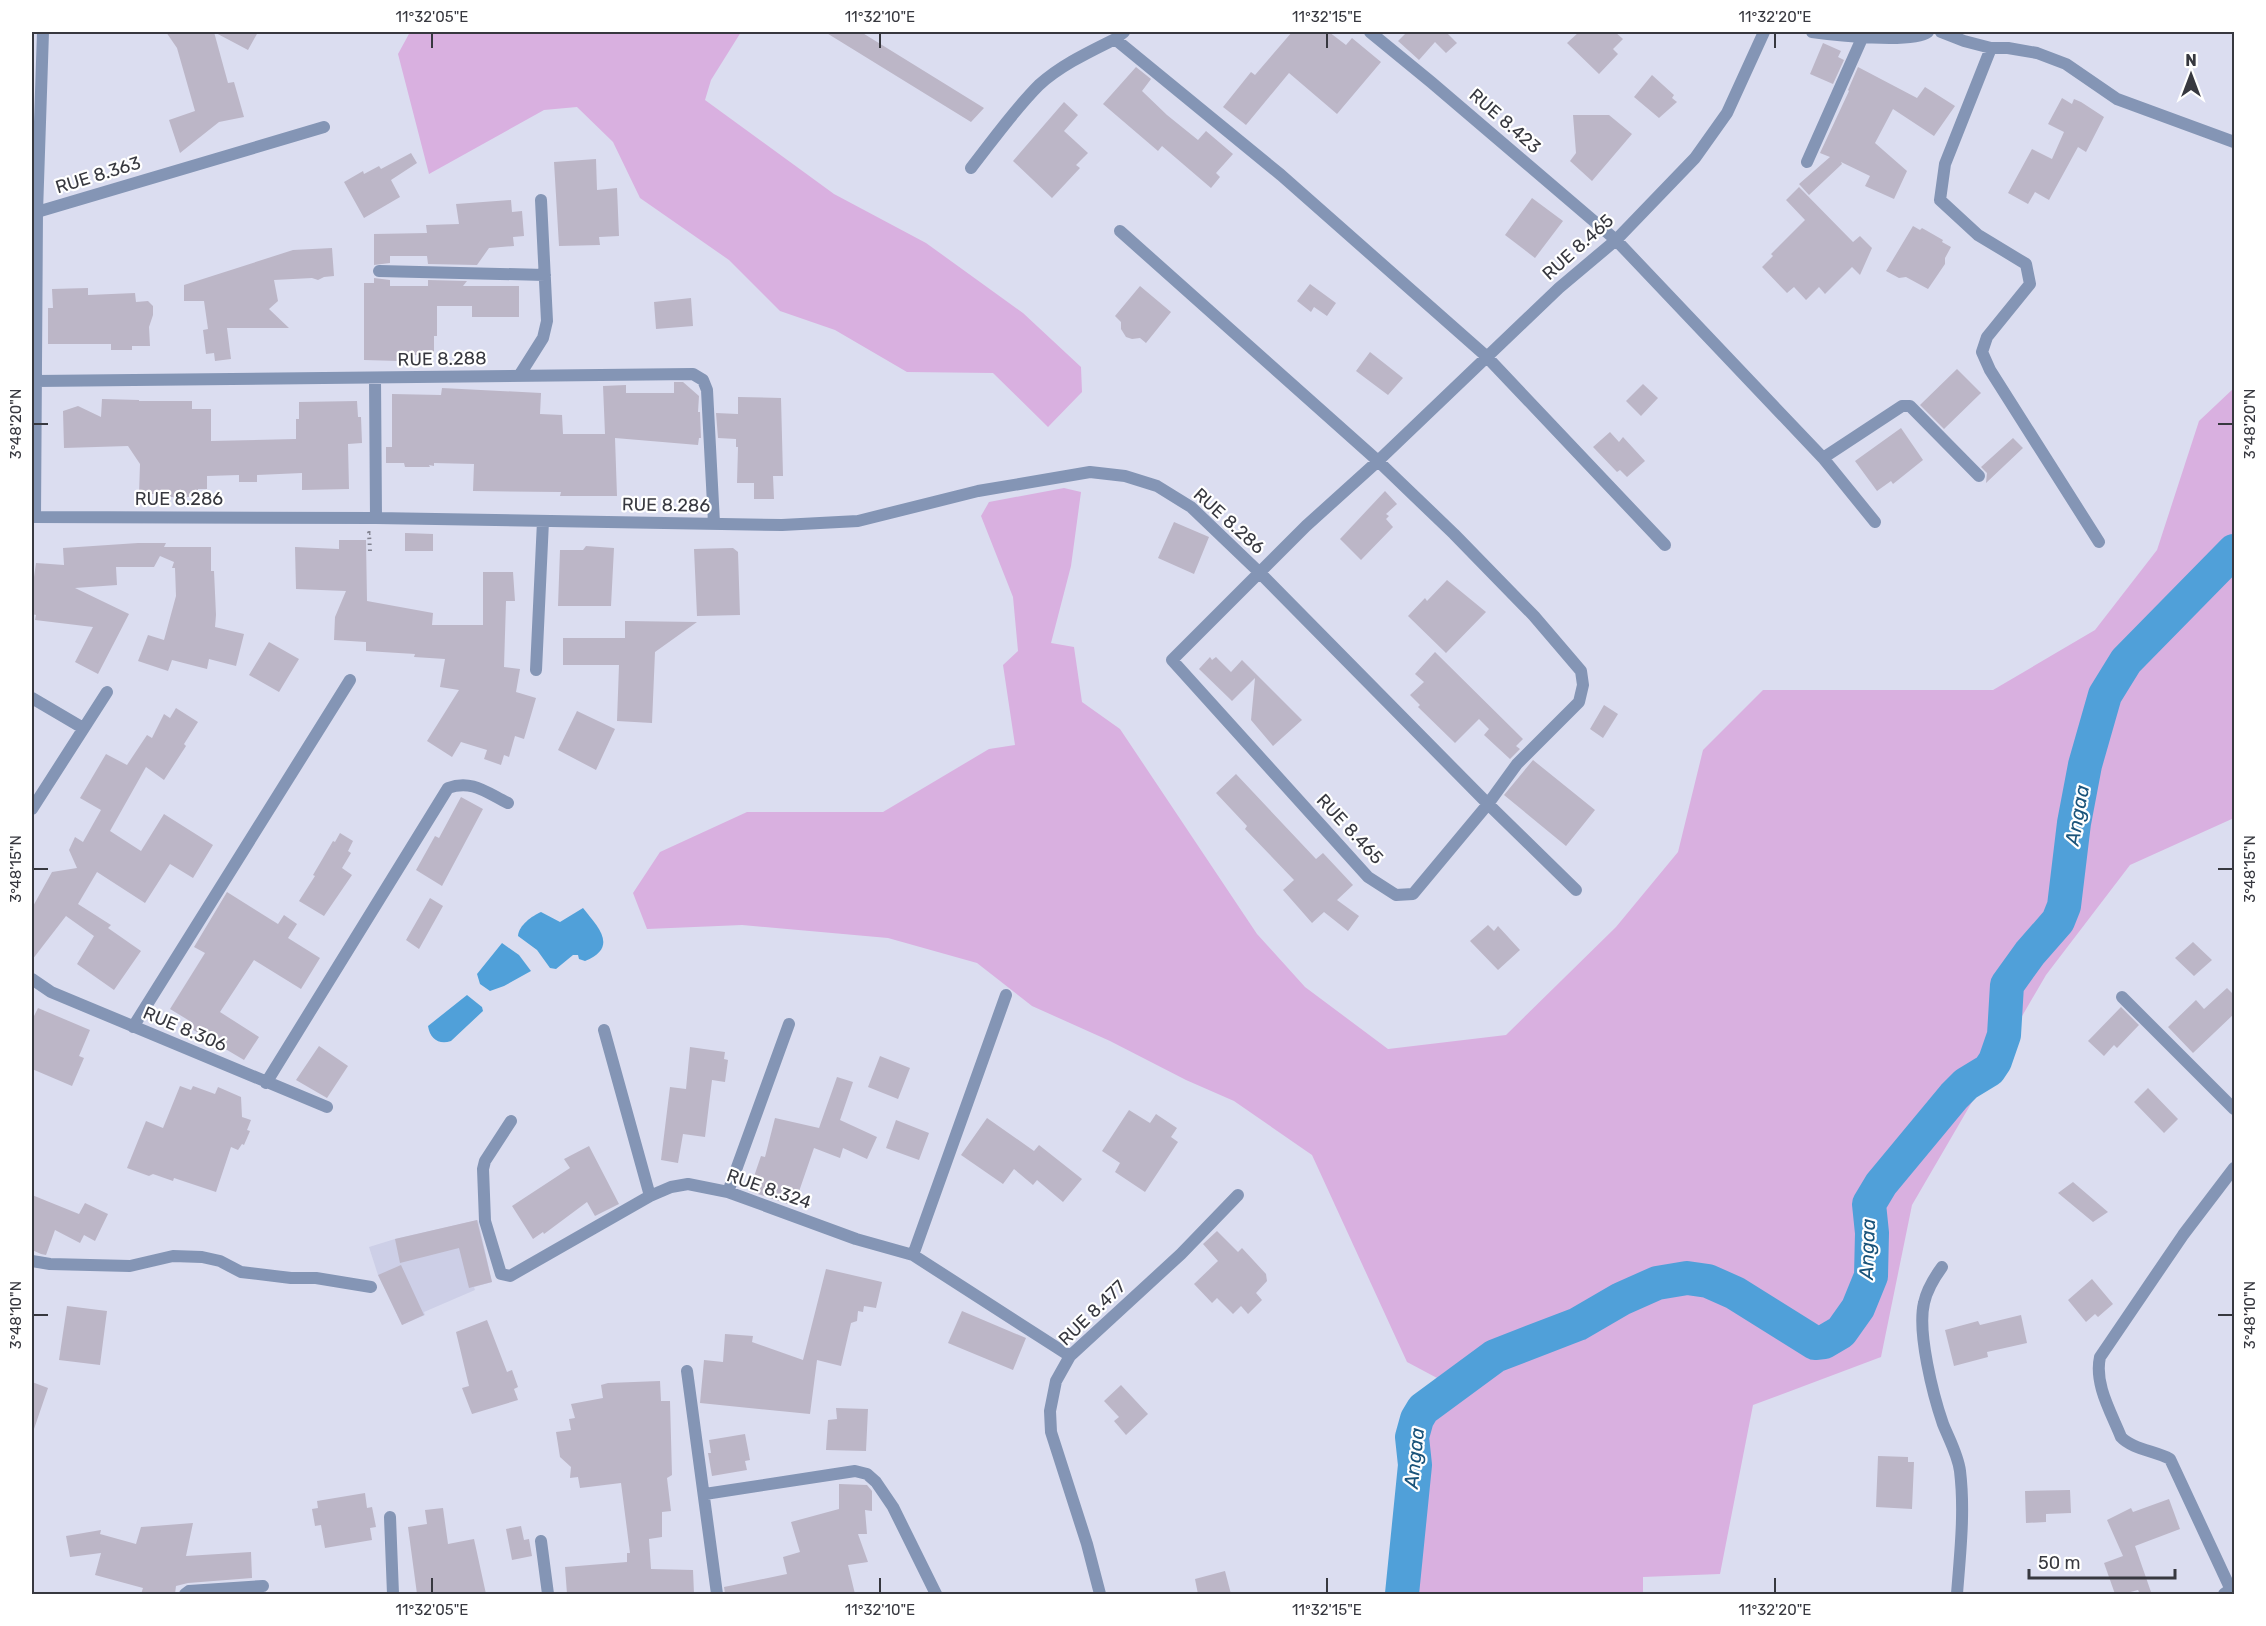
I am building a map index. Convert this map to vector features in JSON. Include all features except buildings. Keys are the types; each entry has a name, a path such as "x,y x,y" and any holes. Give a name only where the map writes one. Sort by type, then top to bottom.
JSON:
{"street":[{"path":"37,212 34,198 43,32"},
{"name":"RUE 8.423","path":"1370,32 1616,240 1823,458 1875,522"},
{"name":"RUE 8.465","path":"1378,461 1534,616 1581,671 1583,685 1579,702 1517,764 1488,804 1413,894 1396,895 1368,877 1172,660 1306,526 1378,461 1559,288 1616,240 1695,158 1727,113 1764,32"},
{"path":"1820,32 1914,38 1928,32"},
{"path":"1941,32 1991,48 2008,48 2037,53 2066,64 2117,99 2235,142"},
{"path":"971,168 1016,110 1041,84 1071,61 1119,35 1486,356 1665,545"},
{"path":"1807,162 1863,36"},
{"path":"1991,48 1945,164 1940,200 1977,235 2026,264 2030,284 1987,337 1982,352 1990,370 2099,542"},
{"name":"RUE 8.363","path":"33,517 37,212 324,127"},
{"path":"519,376 546,330 541,200"},
{"path":"1120,231 1378,461"},
{"path":"379,271 545,275"},
{"name":"RUE 8.288","path":"36,381 693,374 703,380 707,390 714,523"},
{"path":"375,378 376,518"},
{"path":"1823,458 1902,406 1911,406 1979,476"},
{"name":"RUE 8.286","path":"33,517 376,518 782,525 858,521 978,491 1090,472 1125,476 1157,486 1191,507 1260,573 1576,890"},
{"path":"536,670 543,521"},
{"path":"133,1028 350,680"},
{"path":"32,808 107,692"},
{"path":"32,698 83,728"},
{"path":"266,1083 448,788 460,783 469,784 508,803"},
{"name":"RUE 8.306","path":"32,979 51,992 133,1028 327,1107"},
{"path":"913,1255 1006,995"},
{"path":"2122,997 2235,1109"},
{"path":"728,1192 789,1024"},
{"path":"604,1030 650,1197"},
{"name":"RUE 8.324","path":"511,1121 485,1161 483,1169 485,1221 501,1274 510,1276 671,1186 688,1184 728,1192 856,1239 913,1255 1070,1356"},
{"path":"2230,1590 2176,1469 2170,1459 2157,1452 2126,1442 2121,1437 2099,1380 2097,1368 2100,1357 2183,1235 2235,1168"},
{"name":"RUE 8.477","path":"1100,1594 1087,1544 1051,1432 1050,1411 1056,1381 1070,1356 1181,1254 1238,1195"},
{"path":"32,1261 50,1264 130,1266 173,1256 202,1257 220,1261 241,1272 291,1278 316,1278 371,1287"},
{"path":"1942,1267 1930,1284 1923,1305 1922,1328 1942,1422 1960,1470 1961,1531 1957,1594"},
{"path":"687,1371 717,1594"},
{"path":"705,1494 855,1471 867,1474 876,1482 893,1507 936,1594"},
{"path":"390,1517 393,1594"},
{"path":"542,1541 548,1594"},
{"path":"185,1594 189,1591 263,1586"}],"path":[{"path":"370,551 369,532 378,532"}],"shaded area":[{"path":"410,32 741,32 711,80 705,100 834,194 926,243 1023,313 1081,367 1082,392 1048,427 993,373 907,372 835,330 780,311 729,260 640,198 613,142 577,107 544,110 429,174 398,54"},
{"path":"2234,388 2234,818 2130,865 2046,975 1912,1205 1881,1357 1753,1405 1720,1574 1643,1577 1643,1594 1402,1594 1415,1465 1412,1437 1417,1419 1423,1409 1454,1387 1407,1362 1312,1155 1234,1101 1032,1006 977,963 888,938 742,925 647,929 633,893 660,852 747,812 883,812 989,749 1015,745 1003,665 1018,651 1013,597 981,516 989,502 1064,488 1081,492 1071,566 1051,643 1074,647 1082,702 1120,729 1257,934 1305,987 1388,1049 1506,1035 1616,927 1678,852 1703,750 1763,690 1993,690 2095,630 2157,550 2199,421"},
{"path":"478,1220 492,1282 474,1287 475,1290 424,1312 425,1315 402,1325 378,1275 369,1247"}],"water":[{"path":"583,908 599,929 603,943 595,955 585,961 579,959 578,955 573,955 556,969 550,968 537,950 518,936 523,925 541,912 560,922"},
{"path":"502,943 519,955 531,971 490,991 480,984 477,974"},
{"path":"467,995 482,1007 483,1011 451,1041 436,1040 428,1026"}],"waterway":[{"name":"Angaa","path":"1402,1594 1415,1465 1412,1437 1417,1419 1423,1409 1495,1356 1578,1324 1621,1299 1657,1283 1687,1278 1708,1281 1735,1293 1815,1343 1824,1342 1841,1332 1858,1308 1871,1276 1872,1233 1869,1204 1881,1184 1954,1096 1966,1084 1989,1070 1995,1061 2004,1035 2007,985 2030,953 2058,921 2064,906 2074,823 2085,765 2105,695 2126,661 2234,551"}]}
